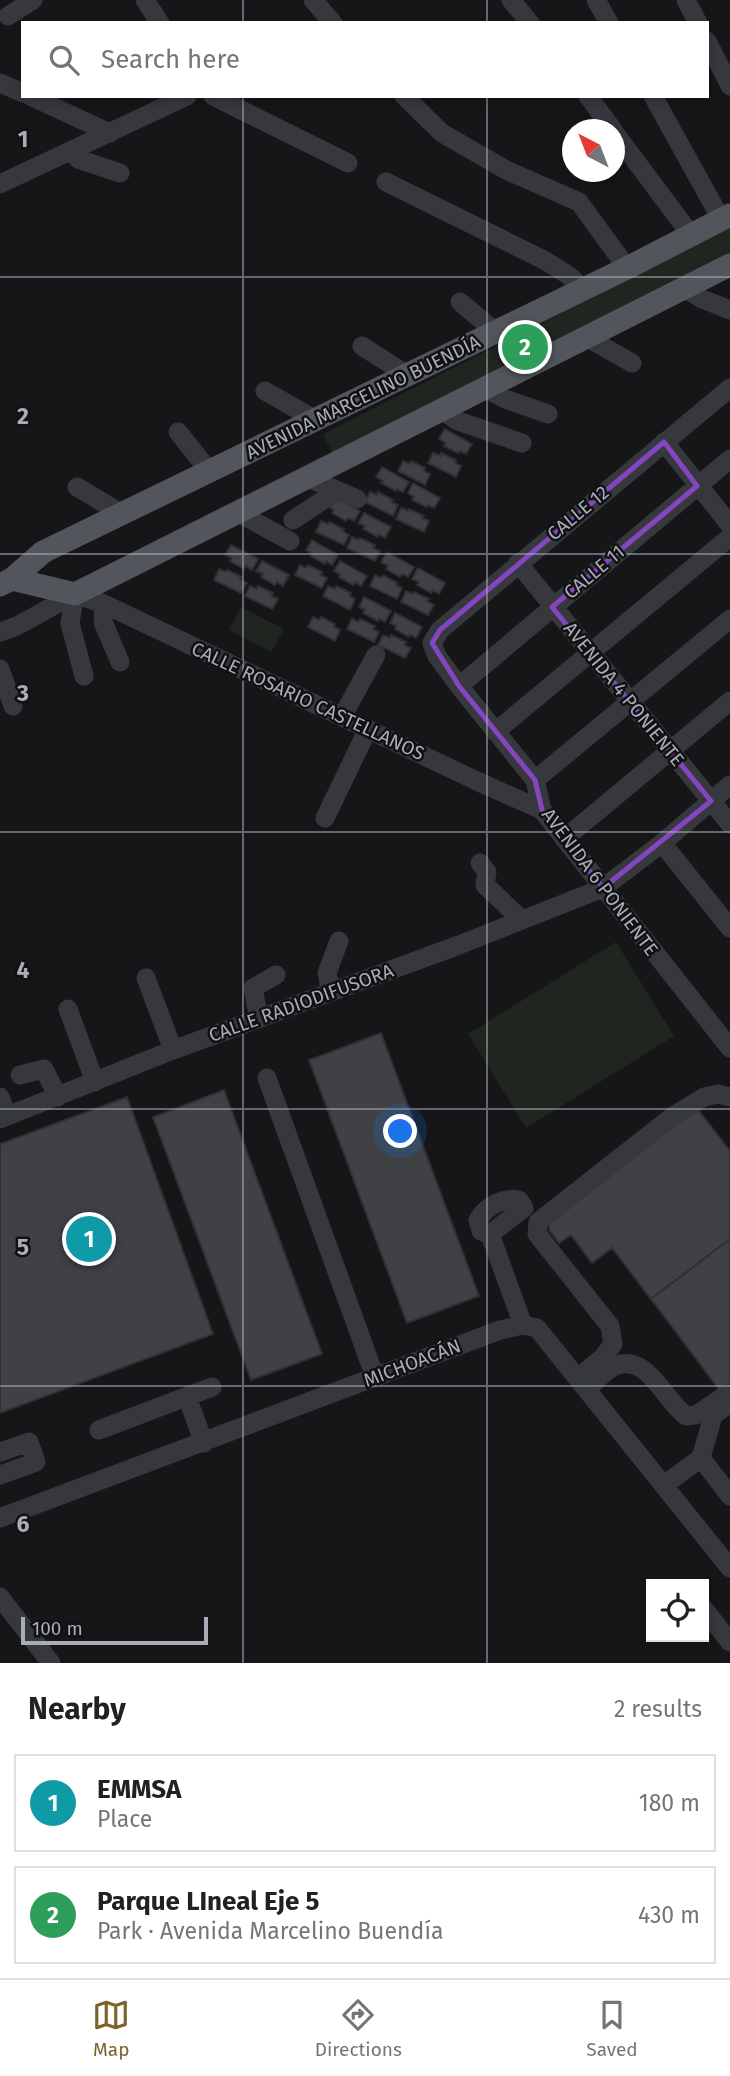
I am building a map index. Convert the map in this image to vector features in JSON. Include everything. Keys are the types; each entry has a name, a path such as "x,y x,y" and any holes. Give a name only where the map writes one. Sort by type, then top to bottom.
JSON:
{"main road":[{"name":"AVENIDA MARCELINO BUENDÍA","path":"4,579 43,552 627,268 725,217"},
{"path":"4,579 75,594 730,265"}],"street":[{"path":"8,16 33,0"},
{"path":"145,0 159,21"},
{"path":"313,0 331,21"},
{"path":"511,0 528,21"},
{"path":"596,0 608,21"},
{"path":"686,0 697,21"},
{"path":"709,45 730,86"},
{"path":"0,83 21,92"},
{"path":"34,98 110,133"},
{"path":"0,184 183,98"},
{"path":"218,98 348,163"},
{"path":"406,98 442,134 506,170 579,202 627,268"},
{"path":"589,98 605,119"},
{"path":"654,98 725,217"},
{"path":"625,146 691,235"},
{"path":"71,151 78,159 120,173"},
{"path":"386,182 544,260 584,289"},
{"path":"684,288 702,299 730,310"},
{"path":"460,302 496,332"},
{"path":"586,337 632,363"},
{"path":"362,346 407,376"},
{"path":"485,388 505,399 548,414"},
{"name":"CALLE 12","path":"432,643 440,630 518,563 730,388"},
{"path":"265,391 316,420"},
{"path":"441,410 458,421 522,443"},
{"path":"178,432 210,472"},
{"path":"664,442 730,525"},
{"name":"CALLE 11","path":"459,686 730,459"},
{"path":"306,477 357,499"},
{"path":"77,487 122,514"},
{"path":"293,520 337,491"},
{"path":"237,512 290,541"},
{"path":"495,732 730,537"},
{"name":"AVENIDA 4 PONIENTE","path":"518,563 730,824"},
{"path":"0,632 17,626 75,594"},
{"path":"75,594 70,623 84,676"},
{"name":"CALLE ROSARIO CASTELLANOS","path":"75,594 104,604 542,810"},
{"path":"104,604 103,622 120,662"},
{"path":"535,780 730,619"},
{"name":"AVENIDA 6 PONIENTE","path":"432,643 437,656 459,686 535,780 542,810 730,1048"},
{"path":"342,717 376,655"},
{"path":"0,669 13,706"},
{"path":"564,839 730,701"},
{"path":"325,818 368,729"},
{"name":"CALLE RADIODIFUSORA","path":"4,1118 173,1050 603,888 662,843 730,785"},
{"path":"662,843 730,928"},
{"path":"480,863 487,872 485,885 522,920"},
{"path":"331,992 327,973 340,941"},
{"path":"260,1018 253,988 275,975"},
{"path":"146,978 173,1050"},
{"path":"68,1009 95,1082"},
{"path":"20,1075 44,1069 58,1097"},
{"path":"267,1077 375,1377"},
{"path":"583,1383 613,1343 610,1326 537,1234 538,1223 673,1116 704,1097 718,1094 730,1097"},
{"path":"0,1097 4,1118"},
{"path":"490,1234 523,1325 537,1328 730,1568"},
{"name":"MICHOACÁN","path":"0,1518 500,1330 523,1325"},
{"path":"583,1383 627,1363 642,1367 686,1416 696,1415 730,1392"},
{"path":"99,1430 212,1387"},
{"path":"187,1397 204,1443"},
{"path":"664,1485 701,1458 713,1416 730,1402"},
{"path":"0,1452 29,1442 36,1461 0,1475"},
{"path":"701,1458 730,1496"},
{"path":"0,1597 51,1663"},
{"path":"709,1615 730,1642"}],"highlighted area":[{"path":"664,442 697,486 552,607 711,801 603,888 542,810 535,780 459,686 432,643 440,630"}],"shaded area":[{"path":"730,227 730,260 335,458 323,434"},
{"path":"241,607 284,629 271,652 229,630"},
{"path":"616,942 674,1036 526,1128 468,1034"}],"building":[{"path":"445,429 472,444 466,454 444,446 446,443 439,439"},
{"path":"433,453 440,456 441,453 456,460 455,463 461,466 456,477 428,463"},
{"path":"403,461 409,464 411,461 425,468 424,471 430,474 425,485 398,471"},
{"path":"382,467 409,482 403,492 381,483 383,481 376,477"},
{"path":"413,483 440,498 434,508 412,500 414,497 408,493"},
{"path":"370,492 377,495 378,492 398,505 393,516 365,502"},
{"path":"333,496 360,511 354,521 348,518 346,521 332,513 334,510 327,506"},
{"path":"401,508 408,511 409,509 429,521 424,532 396,519"},
{"path":"364,513 391,527 385,538 363,529 365,526 358,523"},
{"path":"321,521 344,529 342,531 349,535 344,545 316,532"},
{"path":"352,537 375,545 373,548 380,551 375,561 347,548"},
{"path":"312,540 338,555 332,565 311,556 306,550"},
{"path":"231,545 258,559 252,570 246,566 244,569 230,561 232,558 225,555"},
{"path":"387,552 414,567 408,577 402,574 400,577 386,569 388,566 381,562"},
{"path":"262,561 289,575 283,586 277,582 275,585 261,577 263,574 256,571"},
{"path":"340,561 367,576 361,586 355,582 353,585 339,577 340,574 334,571"},
{"path":"300,565 306,568 308,565 322,572 321,575 327,578 322,588 295,575"},
{"path":"418,568 445,583 439,594 433,590 431,593 412,579"},
{"path":"219,569 242,577 240,579 247,583 241,593 214,580"},
{"path":"375,575 381,578 383,575 402,588 397,599 370,586"},
{"path":"250,586 257,589 258,586 273,593 271,596 278,599 272,609 245,596"},
{"path":"328,586 335,589 336,586 351,593 349,596 355,599 350,610 323,596"},
{"path":"406,591 429,599 427,601 434,605 428,615 401,602"},
{"path":"364,597 391,611 385,622 363,613 365,610 359,607"},
{"path":"395,613 422,627 416,638 395,629 396,626 390,623"},
{"path":"313,617 319,620 321,617 335,624 334,627 340,630 335,641 308,627"},
{"path":"352,618 375,626 373,629 379,632 374,642 347,629"},
{"path":"383,635 390,638 391,635 406,642 404,645 411,648 405,658 378,645"},
{"path":"381,1033 479,1296 407,1323 309,1060"},
{"path":"224,1090 322,1354 251,1380 153,1117"},
{"path":"127,1097 213,1334 0,1413 0,1144"},
{"path":"696,1107 730,1151 730,1239 651,1299 612,1248 592,1263 571,1235 559,1243 549,1230 550,1217"},
{"path":"730,1239 730,1385 721,1392 651,1299"}],"place":[{"name":"Parque LIneal Eje 5","path":"525,347"},
{"name":"EMMSA","path":"89,1239"}]}
